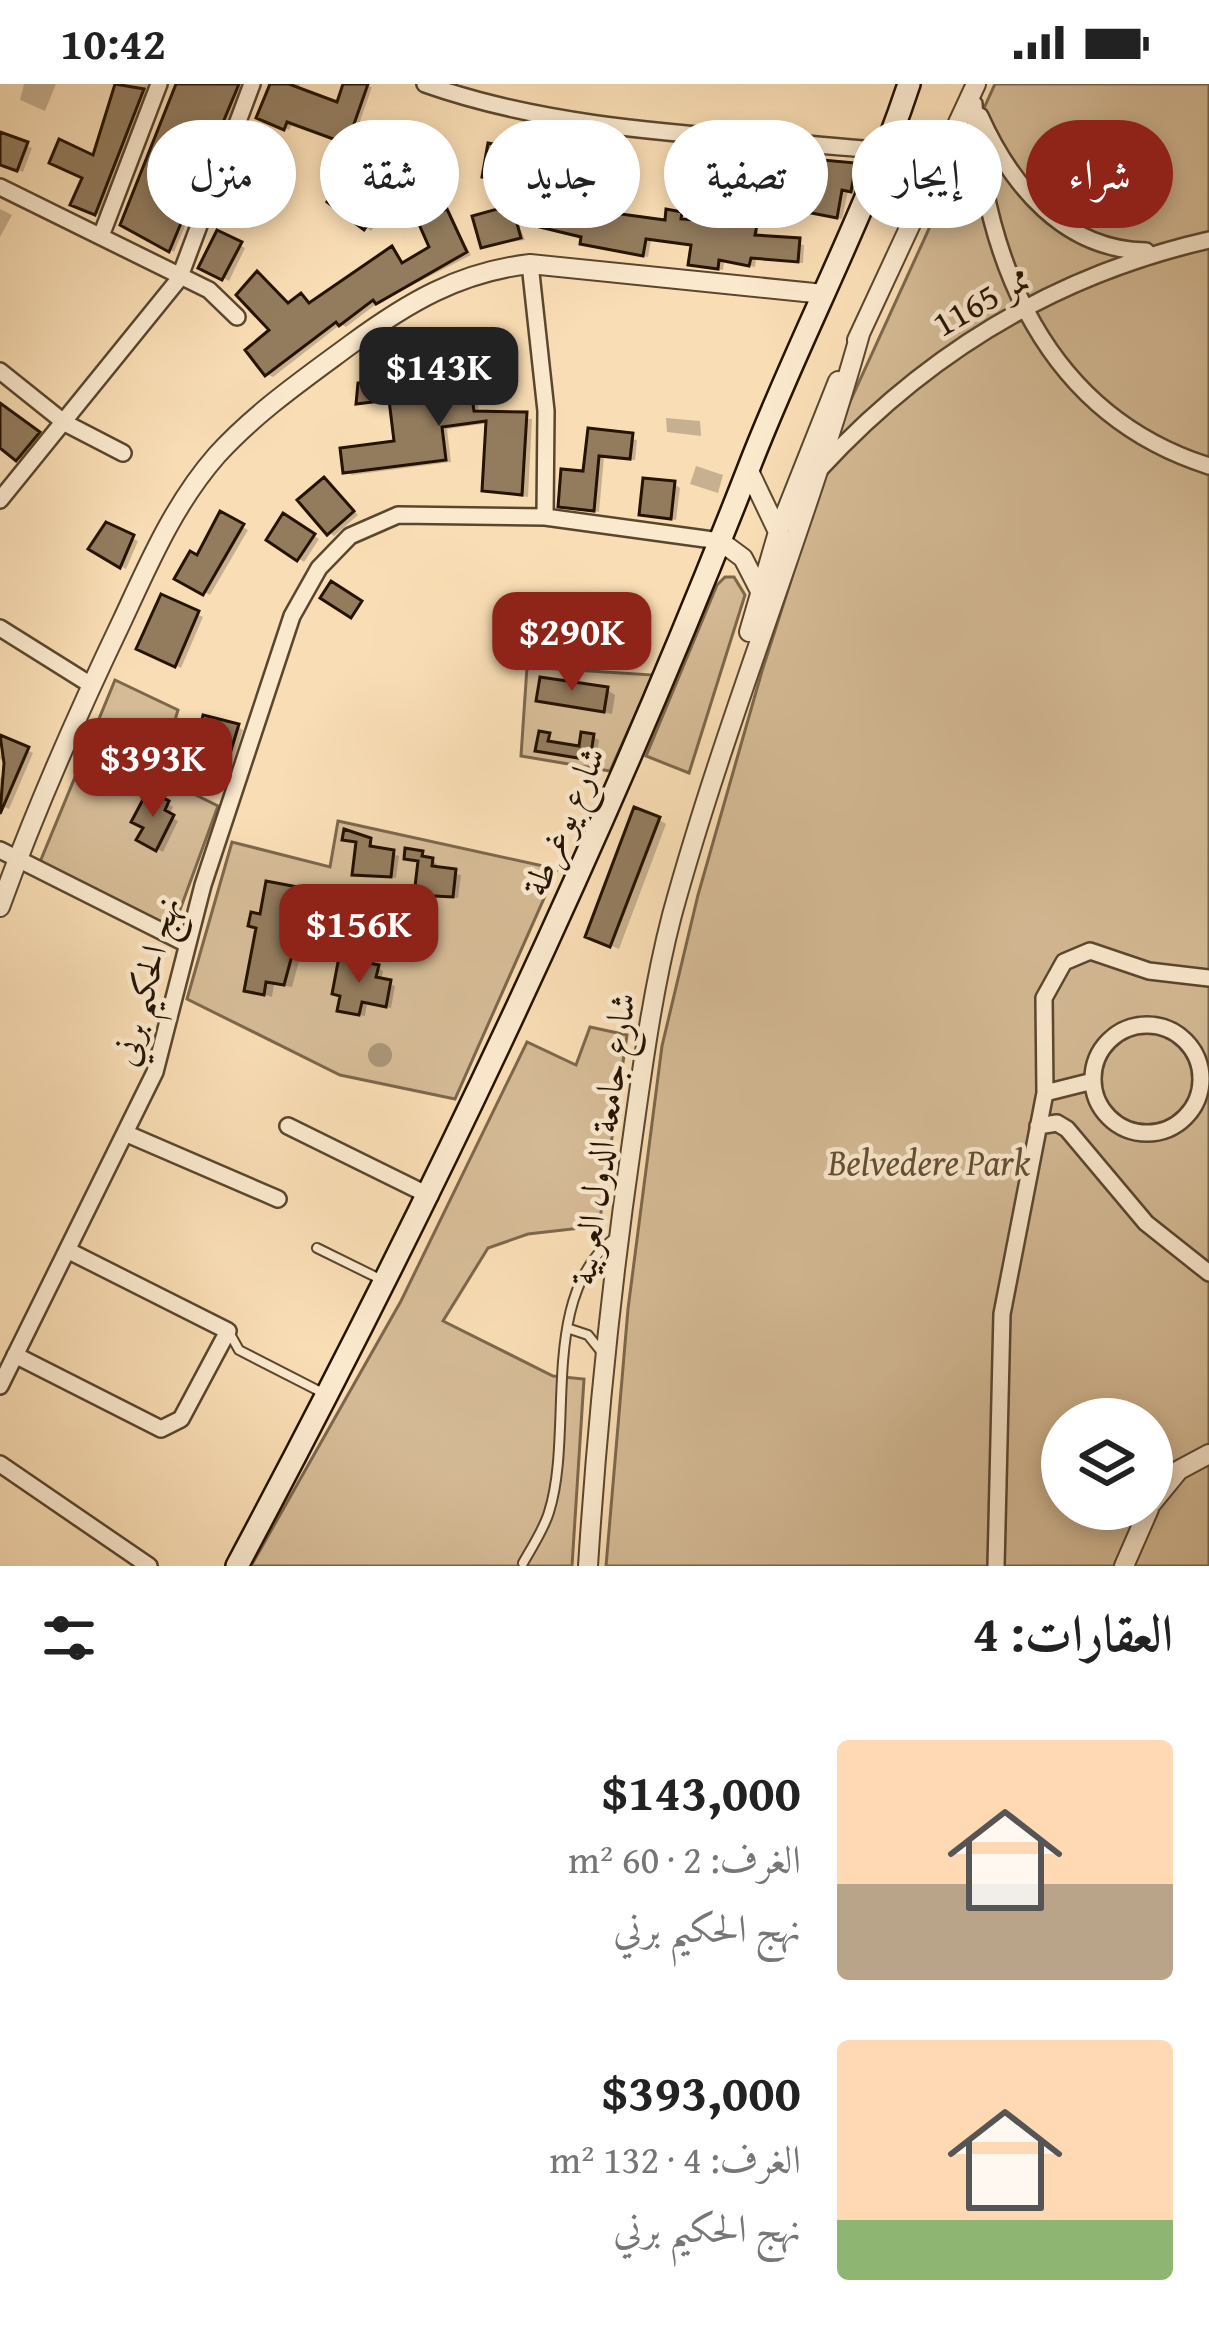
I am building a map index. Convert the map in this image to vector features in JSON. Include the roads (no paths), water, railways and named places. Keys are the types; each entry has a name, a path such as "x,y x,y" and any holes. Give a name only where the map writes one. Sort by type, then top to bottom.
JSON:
{"main road":[{"name":"شارع يوغرطة","path":"896,120 909,84"},
{"name":"شارع يوغرطة","path":"237,1566 388,1283 514,1020 852,227"}],"street":[{"path":"101,236 159,84"},
{"path":"0,500 179,279 252,84"},
{"path":"433,85 495,106 568,118 852,148"},
{"path":"974,93 1016,182 1049,214 1102,244 1159,252"},
{"path":"974,93 992,229 1020,309 1057,358 1098,400 1157,444 1209,466"},
{"name":"شارع جامعة الدول العربية","path":"588,1566 618,1235 647,1031 671,920 765,601 778,532 822,414 974,93"},
{"path":"0,187 209,290 237,317"},
{"name":"ممر 1165","path":"818,471 919,375 1020,309 1159,252 1209,240"},
{"path":"530,264 546,411 545,517"},
{"path":"0,907 9,855 169,522 218,454 286,392 397,311 454,280 530,264 824,294"},
{"name":"شارع جامعة الدول العربية","path":"765,601 787,557 818,471 860,334"},
{"path":"0,371 65,423 123,453"},
{"path":"748,469 787,557"},
{"name":"نهج الحكيم برني","path":"0,1386 155,1072 185,943 292,616 319,568 350,536 398,515 545,517 721,541"},
{"path":"721,541 743,558 765,601"},
{"path":"0,628 91,685"},
{"path":"9,855 185,943"},
{"path":"996,1566 1005,1289 1045,1093 1044,998 1057,970 1075,954 1106,954 1149,971 1209,978"},
{"path":"1152,1024 1186,1040 1202,1073 1196,1104 1186,1117 1159,1132 1128,1130 1114,1122 1096,1096 1093,1081 1103,1046 1117,1033 1152,1024"},
{"path":"1045,1093 1093,1081"},
{"path":"1038,1126 1058,1124 1067,1129 1145,1223 1209,1273"},
{"path":"288,1126 430,1196"},
{"path":"124,1133 278,1199"},
{"path":"15,1354 161,1429 181,1419 228,1331 67,1250"},
{"path":"1173,1477 1209,1454"},
{"path":"0,1464 149,1566"},
{"path":"1124,1566 1140,1530"}],"lane":[{"path":"523,1563 549,1514 561,1366 587,1267 596,1252 618,1235"},
{"path":"317,1248 388,1283"},
{"path":"570,1329 588,1335 605,1356"},
{"path":"228,1331 239,1350 328,1396"}],"park label":[{"name":"Belvedere Park","path":"929,1162"}]}
